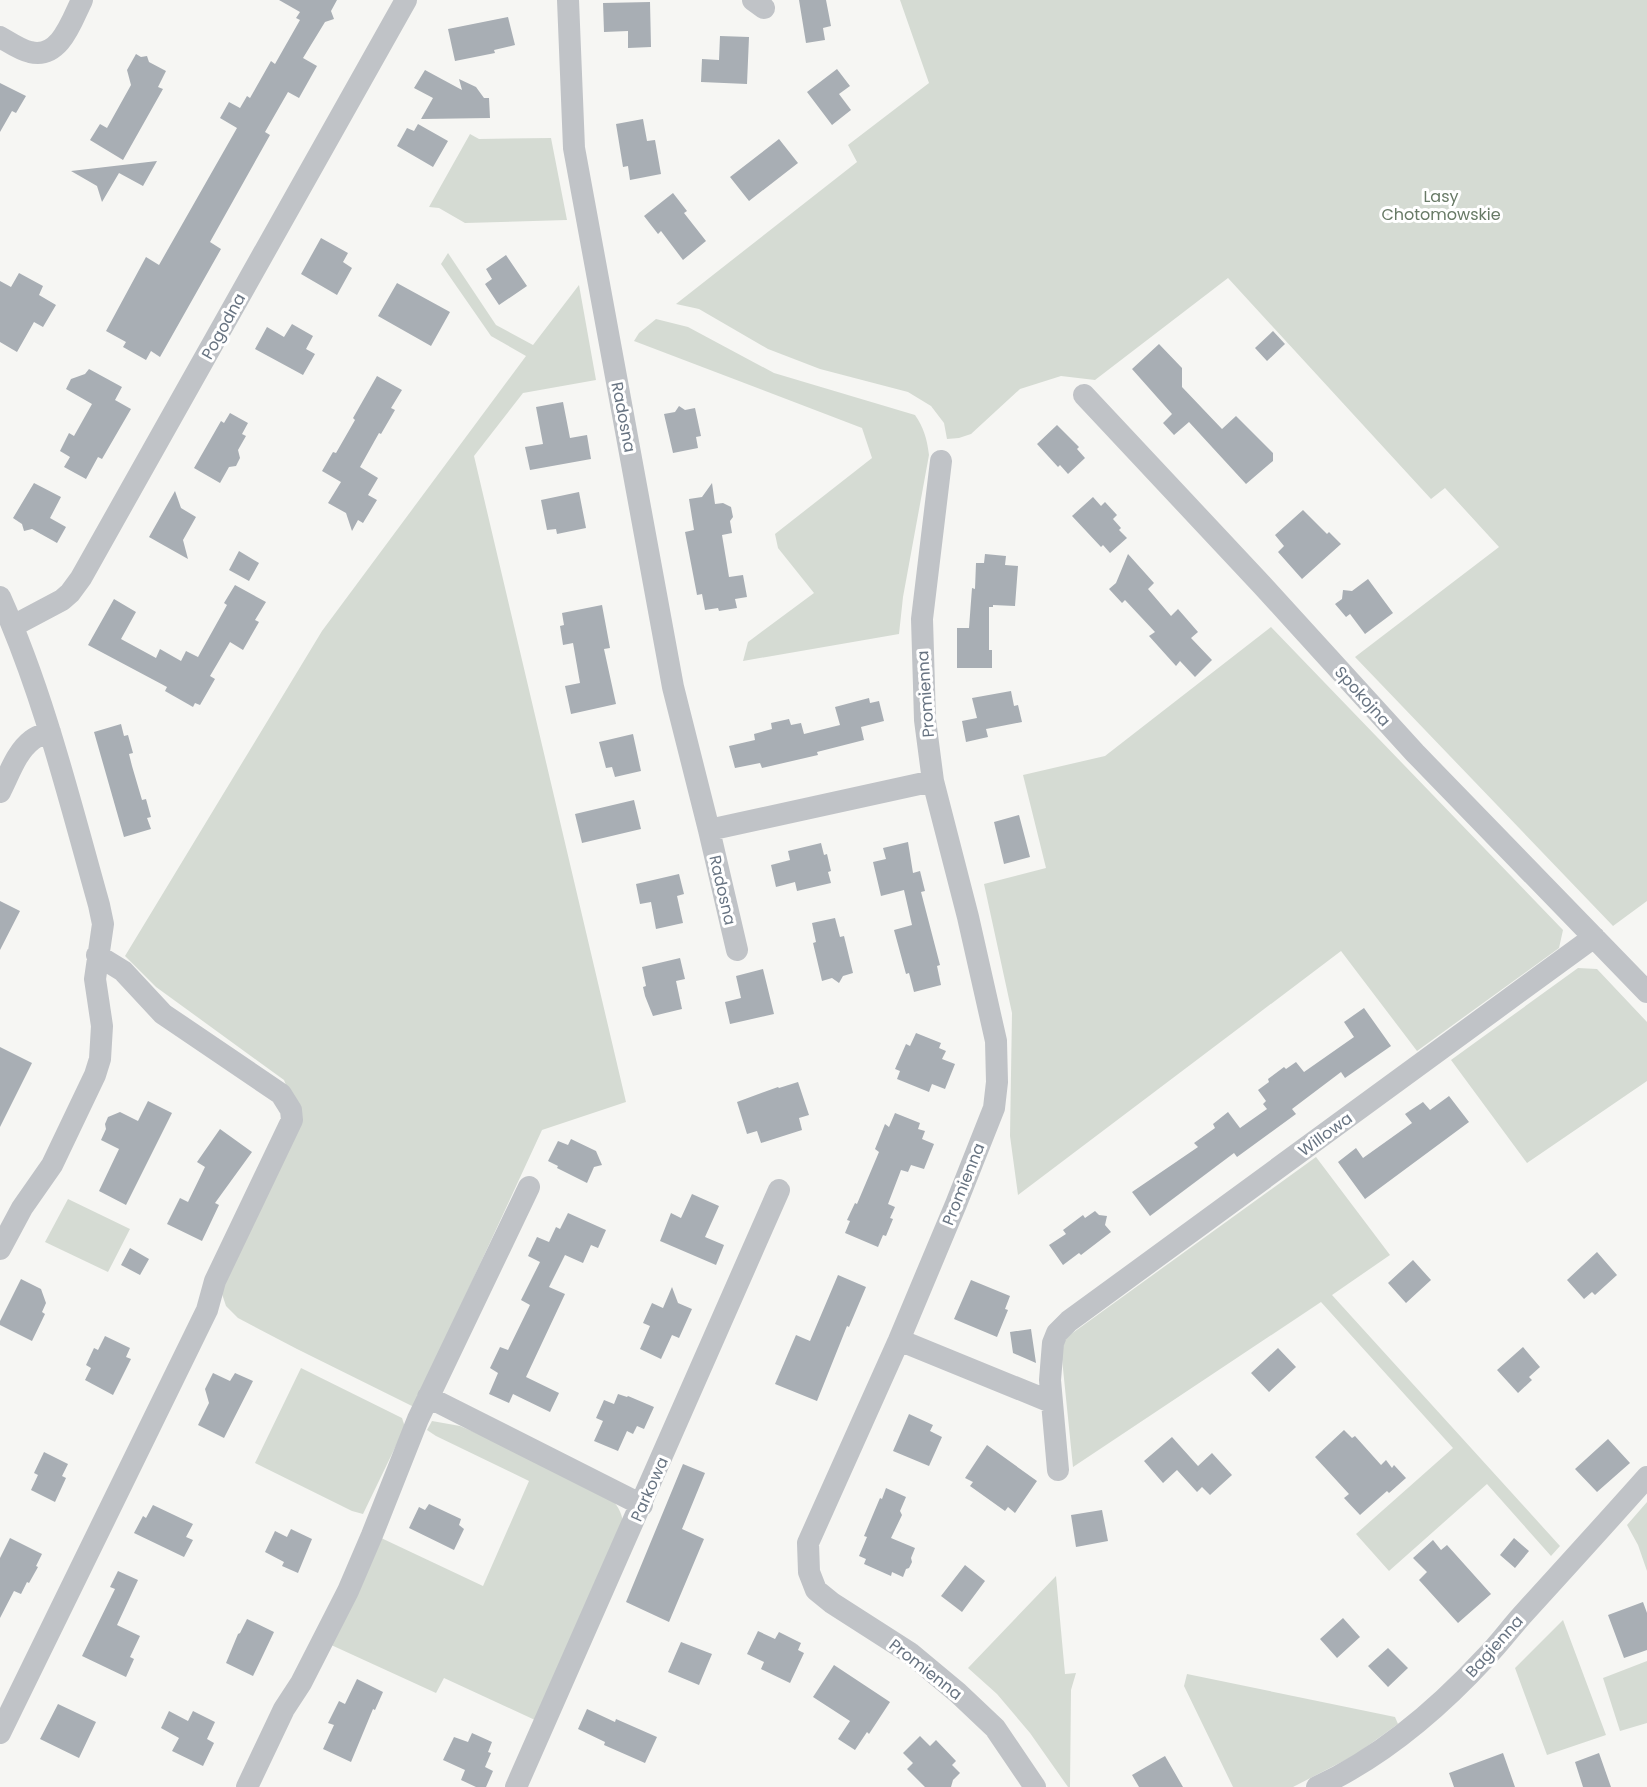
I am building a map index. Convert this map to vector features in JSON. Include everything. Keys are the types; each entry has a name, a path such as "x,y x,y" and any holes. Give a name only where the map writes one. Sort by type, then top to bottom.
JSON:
{"street":[{"path":"0,37 30,52 50,50 62,39 82,0"},
{"name":"Pogodna","path":"13,626 62,600 81,578 406,0"},
{"name":"Radosna","path":"568,0 574,148 673,687 710,830 737,950"},
{"name":"Spokojna","path":"1084,396 1262,585 1415,753 1647,992"},
{"name":"Promienna","path":"941,461 922,619 925,720 933,781 968,917 996,1041 996,1082 993,1108 899,1340 808,1543 809,1572 816,1590 832,1603 910,1653 995,1728 1035,1787"},
{"path":"0,597 13,626 50,732 103,924 95,979 102,1026 100,1059 95,1075 52,1166 22,1208 0,1249"},
{"path":"0,792 25,746 50,732"},
{"path":"710,830 933,781"},
{"name":"Willowa","path":"1051,1402 1053,1343 1058,1333 1069,1321 1594,937"},
{"path":"0,1733 207,1310 215,1281 292,1120 291,1110 281,1094 163,1014 123,971 97,955"},
{"path":"247,1787 284,1709 301,1683 348,1591 418,1419 529,1187"},
{"name":"Parkowa","path":"516,1787 780,1190"},
{"path":"899,1340 1051,1402 1058,1470"},
{"path":"428,1397 642,1505"},
{"name":"Bagienna","path":"1317,1787 1376,1756 1464,1679 1488,1656 1647,1477"}],"green space":[{"name":"Lasy Chotomowskie","path":"900,0 1647,0 1647,901 1613,926 1355,657 1499,547 1445,488 1431,499 1228,278 1095,380 1061,376 1020,389 971,434 947,439 944,423 931,406 908,392 820,369 768,349 699,309 676,304 857,162 848,145 929,83"},
{"path":"470,134 479,139 551,138 567,220 465,223 439,208 429,207"},
{"path":"448,253 496,325 533,345 579,285 596,380 523,393 474,456 626,1102 542,1130 414,1407 238,1318 226,1306 222,1294 222,1282 301,1123 284,1080 156,987 125,956 322,631 526,356 491,336 441,264"},
{"path":"656,319 688,327 774,373 915,415 925,434 929,455 903,597 899,634 743,661 748,642 814,593 778,548 775,534 872,458 862,428 634,341 639,333"},
{"path":"1271,627 1563,930 1559,948 1417,1051 1341,951 1018,1195 1010,1136 1012,1013 984,884 1046,868 1023,775 1105,756"},
{"path":"1578,968 1597,969 1647,1022 1647,1081 1527,1163 1451,1060"},
{"path":"1316,1157 1390,1255 1332,1295 1560,1546 1551,1556 1487,1484 1389,1571 1356,1534 1453,1448 1321,1302 1073,1467 1061,1349 1067,1337"},
{"path":"68,1199 130,1229 108,1272 45,1242"},
{"path":"301,1368 402,1418 405,1427 363,1514 352,1511 255,1463"},
{"path":"432,1421 460,1426 495,1441 612,1500 621,1515 624,1527 535,1720 444,1678 436,1693 329,1644 379,1537 483,1586 529,1481 436,1436 427,1430"},
{"path":"1647,1502 1647,1571 1638,1545 1627,1525"},
{"path":"1056,1576 1065,1674 1076,1673 1071,1690 1070,1787 1030,1733 997,1694 968,1668"},
{"path":"1563,1620 1606,1735 1547,1755 1515,1668"},
{"path":"1647,1661 1647,1723 1620,1731 1603,1678"},
{"path":"1187,1674 1395,1717 1398,1724 1355,1755 1293,1787 1233,1787 1184,1686"}],"building":[{"path":"279,0 337,0 331,11 334,19 325,22 303,58 317,66 299,98 288,92 265,132 270,135 210,242 221,249 160,357 151,351 146,360 123,347 126,342 106,331 146,257 159,265 237,128 220,118 229,102 240,108 247,96 250,98 271,61 275,64 300,20 296,18 300,12"},
{"path":"799,0 826,0 831,26 823,28 825,40 806,43"},
{"path":"650,2 651,47 628,48 628,31 604,32 603,3"},
{"path":"508,17 515,45 494,50 495,53 455,61 448,29"},
{"path":"720,36 749,37 747,84 701,82 702,59 719,60"},
{"path":"136,54 141,57 147,56 149,62 166,71 158,87 163,89 123,160 90,140 100,124 107,128 131,85 127,70"},
{"path":"837,69 850,86 839,94 851,110 832,125 807,92"},
{"path":"425,70 462,90 459,79 476,87 484,98 489,98 490,118 421,119 433,98 414,88"},
{"path":"0,83 26,96 16,113 12,111 0,132"},
{"path":"643,119 647,141 655,140 661,174 630,180 628,166 623,167 616,124"},
{"path":"418,124 448,141 433,167 397,146 407,128 414,131"},
{"path":"779,139 798,163 749,201 730,177"},
{"path":"157,161 143,186 119,173 102,202 97,186 71,171"},
{"path":"673,193 687,211 684,213 706,241 683,260 661,231 658,234 644,216"},
{"path":"321,238 348,253 343,262 352,268 337,295 301,274"},
{"path":"506,255 527,286 499,305 485,284 492,279 486,269"},
{"path":"19,273 43,286 39,295 56,305 43,327 34,322 17,352 0,342 0,281 11,287"},
{"path":"397,283 450,312 431,346 378,316"},
{"path":"292,324 313,336 306,349 315,354 303,375 255,349 267,327 284,337"},
{"path":"1273,331 1285,344 1267,361 1255,348"},
{"path":"1159,344 1182,368 1182,387 1222,429 1236,416 1273,453 1273,461 1246,484 1189,422 1174,435 1163,423 1172,414 1132,369"},
{"path":"89,369 122,387 115,400 131,409 102,459 98,457 86,479 64,467 70,457 60,451 69,433 74,436 92,404 66,389 71,379 85,374"},
{"path":"377,376 402,390 391,408 395,410 360,467 378,478 368,495 377,500 363,523 358,520 352,531 346,513 328,503 341,482 322,471 333,452 336,453"},
{"path":"563,402 570,438 587,435 591,459 530,470 525,447 543,444 536,407"},
{"path":"679,406 685,410 695,408 701,436 696,437 698,448 673,453 664,414 675,412"},
{"path":"230,413 248,423 242,434 246,436 238,450 240,458 236,466 229,467 220,483 194,468 221,421 224,423"},
{"path":"1057,425 1079,447 1077,449 1085,458 1068,474 1060,465 1058,467 1037,444"},
{"path":"34,483 61,497 50,518 66,527 57,543 32,529 24,531 22,524 13,518"},
{"path":"712,483 715,504 723,503 731,507 733,517 730,521 732,533 722,535 729,577 743,575 747,597 735,599 737,608 719,611 718,608 705,610 702,594 697,595 685,532 694,530 689,499 702,497"},
{"path":"175,491 181,508 196,517 183,540 188,559 149,537"},
{"path":"579,492 586,528 557,534 556,529 547,530 541,500"},
{"path":"1093,497 1101,506 1105,502 1117,515 1113,519 1127,538 1110,553 1103,545 1101,547 1072,516"},
{"path":"1303,510 1327,534 1329,532 1341,544 1302,579 1278,552 1284,546 1275,535"},
{"path":"239,551 259,563 249,581 229,570"},
{"path":"985,554 1006,556 1005,565 1018,566 1015,606 993,605 989,607 989,650 992,650 992,668 957,668 957,628 969,628 976,563 984,563"},
{"path":"1128,554 1154,583 1148,589 1171,616 1178,609 1198,632 1191,638 1212,660 1195,677 1180,661 1176,666 1149,636 1155,632 1125,600 1122,603 1109,589 1116,583"},
{"path":"1368,579 1393,613 1365,634 1350,614 1346,617 1335,604 1342,599 1343,590 1352,591"},
{"path":"235,585 266,602 255,620 259,622 243,650 230,642 210,676 215,679 200,705 195,703 193,707 165,691 167,687 88,645 114,599 136,612 121,639 156,658 160,649 181,661 186,651 198,657 227,605 224,603"},
{"path":"602,605 610,648 604,649 616,704 571,714 565,686 580,683 573,643 563,645 560,626 564,625 562,613"},
{"path":"1011,691 1014,706 1018,705 1022,722 986,729 988,737 966,742 962,721 977,718 972,698"},
{"path":"869,698 870,703 879,701 884,721 861,727 864,740 817,752 818,755 762,768 760,763 735,768 729,746 755,740 754,734 772,729 771,723 789,719 791,725 801,723 804,734 840,725 835,707"},
{"path":"121,724 124,736 128,735 133,753 129,754 142,800 146,799 151,817 147,818 151,829 124,837 94,732"},
{"path":"633,734 641,771 615,777 612,767 606,768 599,742"},
{"path":"634,800 641,829 582,843 575,814"},
{"path":"1019,815 1030,857 1004,864 994,822"},
{"path":"908,842 913,873 920,871 925,891 921,892 940,965 937,966 941,985 914,992 909,973 906,974 894,930 912,925 904,890 881,896 873,862 886,859 883,848"},
{"path":"821,843 824,855 827,854 831,883 797,891 795,882 776,887 771,865 790,860 788,851"},
{"path":"679,874 684,894 677,896 683,923 656,929 651,902 640,904 636,884"},
{"path":"0,901 20,911 0,950"},
{"path":"835,918 840,937 844,936 853,973 843,976 839,983 832,978 822,981 813,943 816,942 812,923"},
{"path":"680,958 685,979 676,981 682,1009 653,1016 645,996 643,987 646,986 642,967"},
{"path":"763,969 774,1014 730,1024 725,1002 741,998 736,976"},
{"path":"1364,1008 1391,1046 1345,1078 1341,1072 1292,1109 1296,1114 1237,1157 1234,1153 1150,1216 1132,1192 1198,1147 1194,1143 1215,1128 1213,1124 1228,1112 1240,1128 1267,1109 1263,1104 1266,1101 1258,1090 1269,1082 1268,1079 1284,1067 1286,1069 1296,1062 1304,1072 1354,1037 1344,1022"},
{"path":"916,1033 941,1043 939,1048 946,1051 942,1059 955,1064 945,1089 932,1084 929,1092 897,1079 900,1071 895,1069 906,1044 910,1046"},
{"path":"0,1047 32,1063 0,1127"},
{"path":"798,1082 809,1115 799,1118 802,1130 761,1143 757,1131 747,1134 737,1102"},
{"path":"1449,1096 1469,1122 1365,1199 1338,1162 1356,1148 1363,1158 1412,1123 1405,1114 1423,1102 1430,1110"},
{"path":"148,1101 172,1113 126,1205 99,1191 119,1149 101,1140 108,1117 120,1112 138,1121"},
{"path":"895,1113 920,1123 918,1129 925,1131 922,1139 934,1144 924,1169 911,1165 908,1172 901,1170 888,1204 895,1207 890,1218 893,1219 886,1236 883,1235 878,1247 845,1233 850,1221 847,1220 855,1203 857,1204 879,1152 875,1149 885,1124 889,1127"},
{"path":"220,1129 252,1152 215,1203 219,1205 202,1241 167,1224 180,1198 188,1202 205,1167 197,1162"},
{"path":"571,1139 596,1151 602,1165 594,1167 587,1183 548,1161 558,1141 568,1145"},
{"path":"692,1194 719,1206 705,1237 724,1245 716,1265 660,1241 671,1213 681,1218"},
{"path":"1095,1211 1099,1215 1107,1216 1105,1225 1111,1232 1081,1255 1079,1253 1063,1265 1049,1245 1066,1234 1063,1230 1083,1215 1085,1218"},
{"path":"568,1213 606,1230 598,1248 591,1245 583,1263 565,1255 549,1287 565,1294 526,1377 559,1393 550,1412 513,1394 509,1403 489,1394 498,1373 490,1368 500,1347 508,1350 530,1305 521,1300 540,1262 528,1256 537,1237 549,1242 556,1227 560,1229"},
{"path":"130,1248 149,1259 140,1275 121,1265"},
{"path":"1597,1252 1617,1275 1595,1295 1592,1292 1584,1299 1567,1280"},
{"path":"1413,1260 1431,1280 1406,1303 1388,1283"},
{"path":"838,1275 866,1287 849,1327 847,1326 817,1401 775,1384 796,1335 810,1341"},
{"path":"21,1279 41,1289 46,1303 42,1312 45,1314 32,1341 0,1325"},
{"path":"971,1280 1010,1296 1005,1309 1008,1310 997,1337 954,1319"},
{"path":"672,1287 678,1303 692,1309 679,1338 672,1335 661,1359 640,1349 650,1326 643,1323 652,1303 663,1308"},
{"path":"1031,1329 1036,1363 1013,1353 1010,1332"},
{"path":"105,1336 130,1348 126,1357 131,1359 113,1395 85,1380 91,1368 86,1365 94,1348 98,1350"},
{"path":"1523,1347 1540,1367 1529,1377 1532,1380 1518,1393 1497,1370"},
{"path":"1278,1348 1296,1367 1269,1392 1251,1373"},
{"path":"213,1373 230,1381 235,1373 253,1381 224,1438 198,1425 209,1403 205,1389"},
{"path":"618,1394 654,1407 644,1429 637,1426 633,1434 627,1431 618,1451 594,1441 603,1421 596,1418 604,1400 614,1404"},
{"path":"909,1414 933,1425 930,1431 942,1437 929,1466 893,1451"},
{"path":"1344,1430 1352,1438 1355,1436 1381,1465 1386,1460 1392,1468 1394,1465 1406,1478 1360,1515 1344,1498 1349,1494 1315,1457"},
{"path":"1172,1437 1198,1466 1212,1453 1232,1475 1210,1495 1202,1487 1197,1492 1177,1470 1163,1483 1144,1461"},
{"path":"1608,1439 1630,1463 1597,1492 1575,1469"},
{"path":"987,1445 1037,1481 1015,1513 1008,1507 1005,1511 970,1486 973,1482 965,1478"},
{"path":"44,1452 68,1464 62,1476 66,1478 55,1502 31,1490 38,1475 34,1473"},
{"path":"683,1464 705,1473 682,1529 704,1539 669,1622 626,1602"},
{"path":"886,1488 906,1497 900,1511 902,1515 891,1538 915,1548 911,1558 912,1562 903,1577 892,1572 891,1576 864,1564 866,1559 859,1556 867,1537 864,1536"},
{"path":"429,1504 461,1519 459,1525 464,1529 454,1550 409,1528 419,1507 425,1510"},
{"path":"153,1505 193,1524 186,1537 193,1540 184,1557 134,1533 143,1516 146,1518"},
{"path":"1102,1510 1108,1541 1076,1547 1071,1515"},
{"path":"291,1529 312,1539 298,1573 282,1566 284,1562 265,1552 275,1531 287,1537"},
{"path":"10,1538 42,1554 29,1583 27,1582 21,1594 14,1591 0,1618 0,1558"},
{"path":"1514,1538 1529,1551 1515,1568 1500,1555"},
{"path":"1433,1540 1441,1550 1447,1545 1491,1594 1458,1623 1419,1580 1427,1572 1413,1558"},
{"path":"965,1565 985,1581 962,1612 941,1596"},
{"path":"118,1571 138,1580 117,1625 140,1636 130,1657 134,1659 126,1677 82,1656 115,1589 110,1587"},
{"path":"1643,1602 1647,1613 1647,1650 1624,1658 1608,1615"},
{"path":"1343,1618 1360,1637 1337,1658 1320,1639"},
{"path":"247,1619 274,1632 253,1676 226,1663"},
{"path":"758,1631 775,1639 779,1632 801,1643 798,1650 804,1653 790,1683 761,1669 764,1662 747,1654"},
{"path":"681,1642 712,1654 699,1685 668,1672"},
{"path":"1388,1648 1408,1668 1388,1687 1368,1666"},
{"path":"834,1665 890,1702 869,1734 867,1732 855,1750 838,1739 850,1721 813,1697"},
{"path":"357,1679 383,1692 375,1710 373,1709 351,1762 323,1749 334,1725 328,1723 339,1701 345,1704"},
{"path":"58,1704 96,1722 79,1758 40,1739"},
{"path":"587,1709 657,1737 645,1763 604,1745 605,1742 578,1729"},
{"path":"169,1711 188,1721 193,1711 215,1722 207,1739 214,1743 203,1766 172,1751 179,1738 161,1728"},
{"path":"472,1733 492,1742 488,1752 491,1753 485,1767 493,1771 486,1787 476,1787 461,1780 465,1770 443,1760 454,1737 468,1742"},
{"path":"920,1736 930,1746 936,1740 956,1761 952,1765 960,1773 953,1780 951,1787 925,1787 907,1769 913,1763 903,1753"},
{"path":"1503,1753 1515,1787 1454,1787 1449,1773"},
{"path":"1599,1753 1611,1787 1583,1787 1575,1762"},
{"path":"1165,1756 1183,1787 1139,1787 1132,1775"}]}
